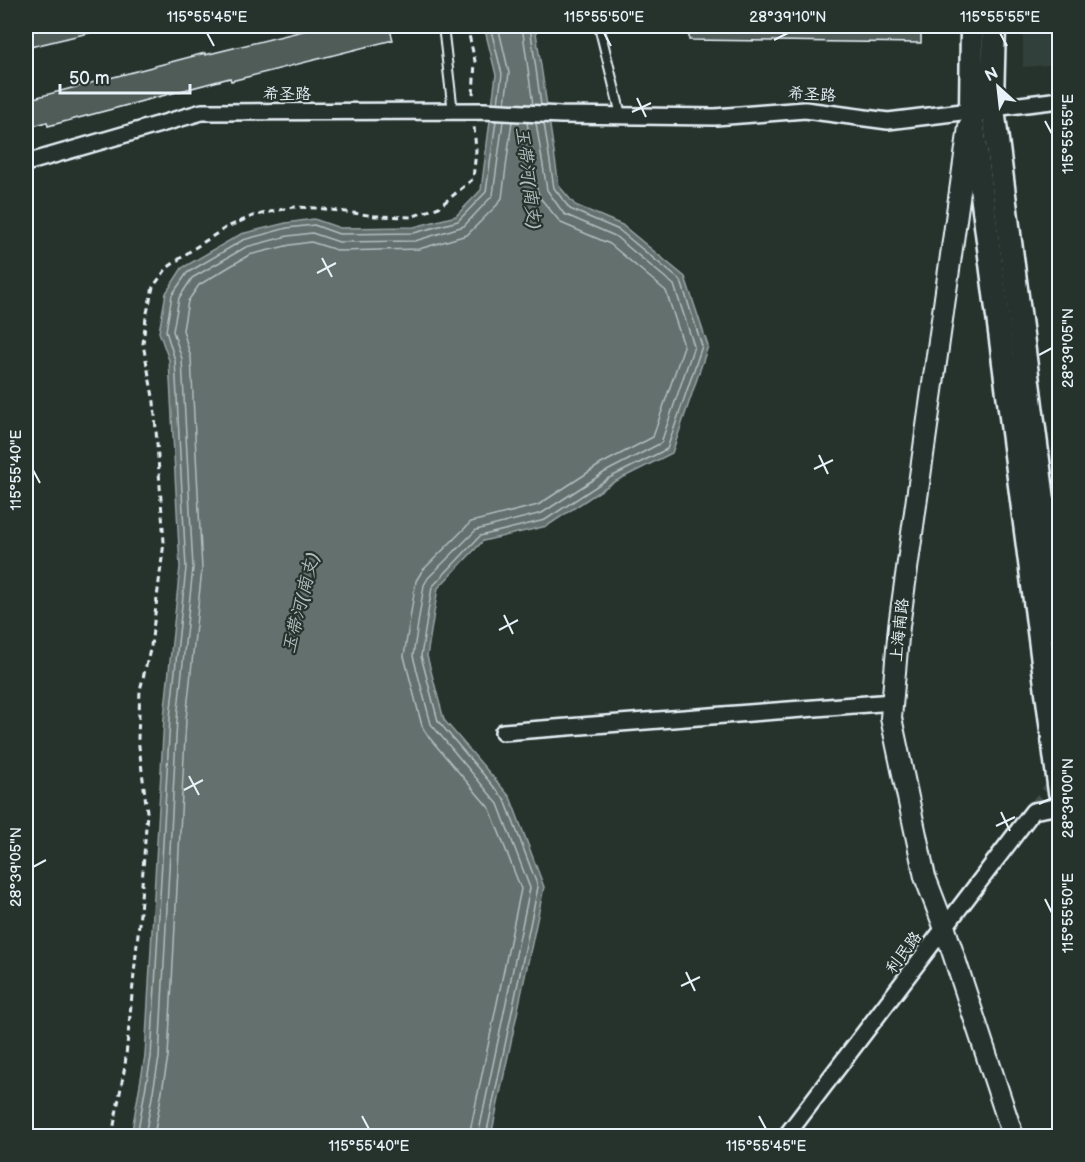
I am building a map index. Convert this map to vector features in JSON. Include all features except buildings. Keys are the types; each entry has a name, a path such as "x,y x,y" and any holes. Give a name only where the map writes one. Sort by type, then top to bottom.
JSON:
{"main road":[{"name":"上海南路","path":"972,26 1059,792"},
{"name":"上海南路","path":"994,26 982,109 1059,632"}],"street":[{"name":"希圣路","path":"26,163 202,112 478,112 715,117 805,110 888,121 1059,100"},
{"name":"上海南路","path":"982,109 899,626 891,718 925,877 945,929 1013,1137"},
{"path":"503,732 892,702"},
{"name":"利民路","path":"786,1137 1033,811 1059,806"}],"lane":[{"path":"443,26 453,112"},
{"path":"599,26 621,115"}],"path":[{"path":"112,1137 125,1066 147,812 138,738 140,690 151,646 164,542 154,402 143,344 153,287 167,268 227,227 253,216 293,207 309,207 375,216 411,217 439,207 473,178 478,112 475,61 467,26"}],"shaded area":[{"path":"1023,26 1059,26 1059,64 1023,67"}],"water":[{"name":"玉带河(南支)","path":"484,26 535,26 559,186 575,205 622,225 685,277 708,346 672,453 612,483 547,526 483,541 438,588 427,656 444,720 510,797 544,887 491,1136 131,1136 145,1056 164,718 180,567 169,360 159,332 166,293 182,268 241,234 314,219 340,228 414,227 456,216 481,190 496,75"}],"tunnel":[{"path":"1033,811 1060,778"}]}
